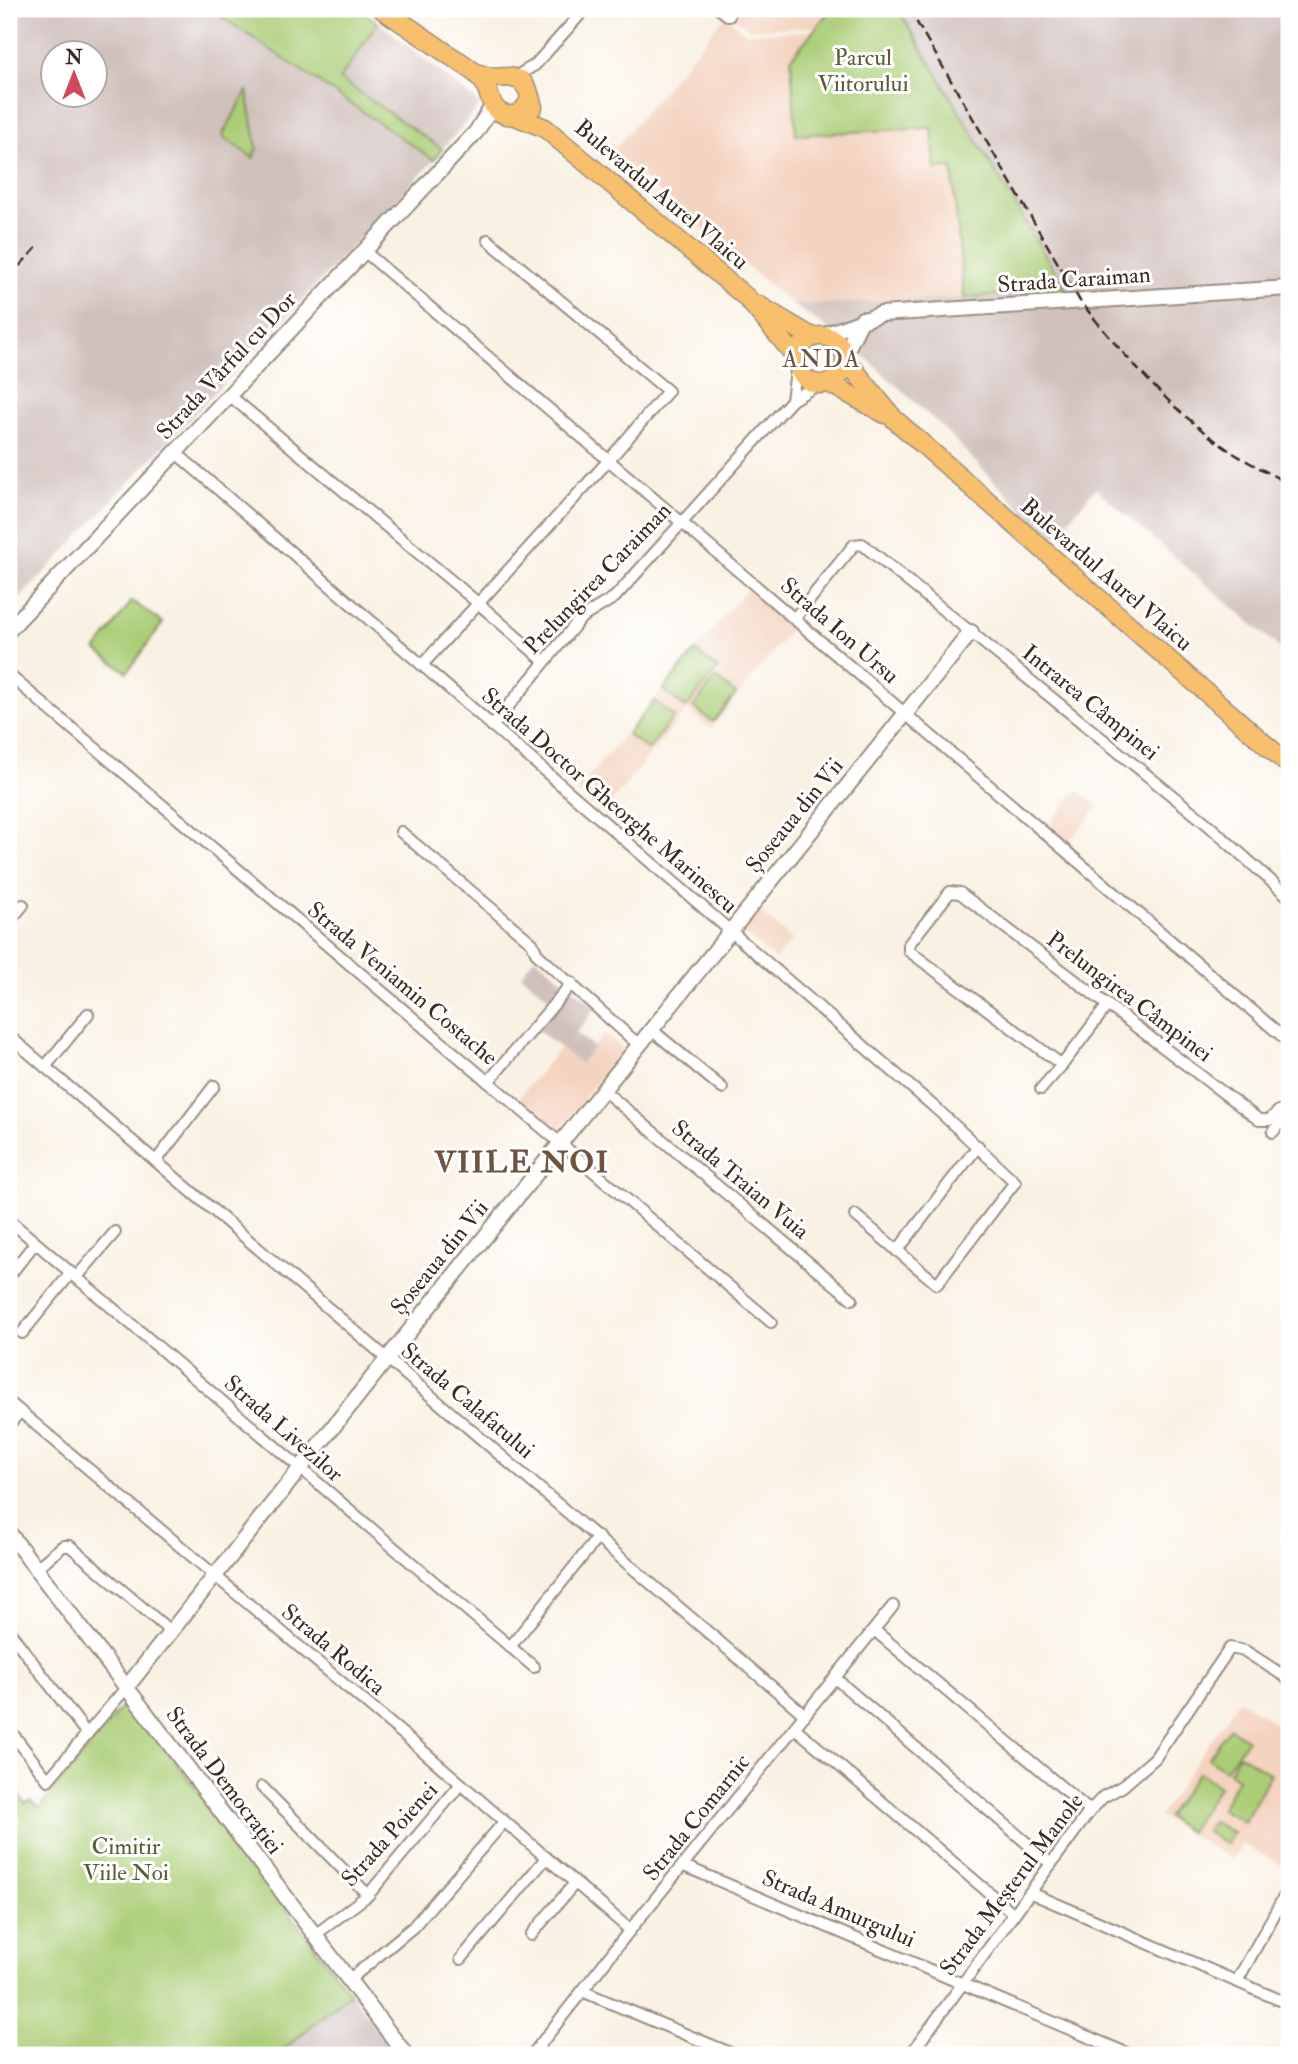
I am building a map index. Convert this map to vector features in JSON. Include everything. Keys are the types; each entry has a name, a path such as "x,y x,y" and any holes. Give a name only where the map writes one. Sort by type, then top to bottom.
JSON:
{"main road":[{"path":"382,9 476,73 519,86"},
{"path":"476,73 501,109"},
{"path":"501,109 493,87 519,86"},
{"path":"501,109 524,109 519,86"},
{"name":"Bulevardul Aurel Vlaicu","path":"519,86 545,128"},
{"name":"Bulevardul Aurel Vlaicu","path":"501,109 545,128 747,298 797,361"},
{"name":"Bulevardul Aurel Vlaicu","path":"747,298 818,336"},
{"path":"818,336 838,342 846,356 842,373 824,384 806,379 797,361 804,343 818,336"},
{"name":"Bulevardul Aurel Vlaicu","path":"846,356 894,419 1289,765"},
{"name":"Bulevardul Aurel Vlaicu","path":"824,384 894,419"}],"street":[{"path":"519,86 585,9"},
{"path":"719,9 729,16"},
{"path":"519,86 535,65"},
{"name":"Strada Vârful cu Dor","path":"9,630 364,251 501,109"},
{"path":"422,666 668,391 488,240"},
{"name":"Strada Ion Ursu","path":"364,251 1289,1042"},
{"name":"Strada Caraiman","path":"818,336 862,319 899,312 1289,288"},
{"path":"846,356 862,319"},
{"path":"792,400 797,361"},
{"name":"Prelungirea Caraiman","path":"492,726 581,618 615,597 792,400 824,384"},
{"path":"229,395 544,661"},
{"name":"Strada Doctor Gheorghe Marinescu","path":"175,452 978,1146 1015,1182 937,1284 897,1251"},
{"name":"Intrarea Câmpinei","path":"794,619 854,545 862,544 1206,823 1289,897"},
{"name":"Șoseaua din Vii","path":"9,1729 48,1780 126,1688 971,632"},
{"name":"Strada Veniamin Costache","path":"9,675 771,1322"},
{"path":"401,832 532,943 537,954 640,1046"},
{"name":"Prelungirea Câmpinei","path":"1062,1065 909,951 909,944 950,892 960,893 1259,1120 1269,1120 1279,1111 1288,1112"},
{"path":"9,922 23,905"},
{"path":"488,1082 572,983"},
{"path":"1041,1088 1107,1006"},
{"path":"45,1066 88,1014"},
{"path":"652,1030 722,1088"},
{"name":"Strada Calafatului","path":"9,1036 805,1715"},
{"path":"156,1161 214,1086"},
{"name":"Strada Traian Vuia","path":"603,1090 852,1299"},
{"path":"1273,1132 1288,1112"},
{"path":"855,1215 897,1251 978,1146"},
{"name":"Strada Livezilor","path":"9,1220 534,1667"},
{"path":"22,1333 115,1232"},
{"path":"9,1276 35,1243"},
{"name":"Strada Rodica","path":"9,1402 630,1930"},
{"path":"9,1424 20,1412"},
{"name":"Strada Democrației","path":"9,1533 406,2055"},
{"path":"510,1647 598,1537"},
{"path":"35,1569 64,1546 70,1546 170,1631"},
{"name":"Strada Comarnic","path":"531,2055 893,1606"},
{"path":"874,1630 1090,1811"},
{"path":"9,1631 87,1734"},
{"name":"Strada Meșterul Manole","path":"910,2055 1090,1811 1103,1797 1123,1786 1155,1758 1230,1648 1245,1651 1289,1679"},
{"path":"835,1678 1051,1864"},
{"path":"794,1728 1014,1914"},
{"name":"Strada Poienei","path":"315,1935 368,1895 461,1784"},
{"path":"262,1787 368,1895"},
{"path":"349,1980 413,1927 504,1822"},
{"path":"461,1959 546,1858"},
{"name":"Strada Amurgului","path":"684,1866 1131,2055"},
{"path":"531,1934 575,1883"},
{"path":"1237,1981 1289,1888"},
{"path":"1031,1893 1289,2004"},
{"path":"582,1991 735,2055"}],"shaded area":[{"path":"9,9 210,9 434,160 9,610"},
{"path":"730,9 831,9 816,27 749,29 728,13"},
{"path":"898,9 1289,9 1289,656 1095,488 1052,541 944,429 860,352 793,305 964,298 1066,290"},
{"path":"725,16 746,33 812,31 791,59 932,128 935,168 952,168 964,298 793,305 612,152"},
{"path":"378,22 481,105 442,149 339,79"},
{"path":"747,589 792,628 711,728 687,710 602,813 577,791"},
{"path":"1077,790 1098,806 1068,843 1047,827"},
{"path":"758,910 792,940 775,960 740,930"},
{"path":"535,957 596,1008 576,1033 594,1047 580,1064 538,1030 558,1005 521,975"},
{"path":"605,1033 624,1049 557,1132 517,1100 560,1048 580,1064"},
{"path":"1239,1700 1289,1732 1289,1856 1283,1866 1242,1844 1233,1860 1159,1816"},
{"path":"350,1993 398,2055 277,2055"}],"green space":[{"path":"210,9 358,9 378,22 340,79 442,149 434,160"},
{"name":"Parcul Viitorului","path":"831,9 898,9 1066,290 964,298 952,168 935,169 932,128 796,135 791,58"},
{"path":"247,91 257,148 253,158 222,136"},
{"path":"132,601 163,623 127,672 96,650"},
{"path":"695,651 718,669 686,708 663,690"},
{"path":"716,678 736,694 713,722 693,707"},
{"path":"654,701 674,716 648,750 627,734"},
{"name":"Cimitir Viile Noi","path":"128,1699 350,1993 277,2055 9,2055 9,1782 25,1803 31,1801 39,1808"},
{"path":"1230,1728 1247,1740 1225,1770 1208,1758"},
{"path":"1239,1754 1271,1774 1244,1822 1221,1809 1238,1778 1229,1772"},
{"path":"1198,1772 1219,1786 1189,1832 1167,1817"},
{"path":"1212,1821 1233,1833 1227,1844 1206,1832"}],"railway":[{"path":"909,9 1080,301 1132,363 1190,420 1233,453 1289,484"},
{"path":"9,277 38,246"}],"district":[{"name":"ANDA","path":"822,359"},
{"name":"VIILE NOI","path":"522,1162"}]}
